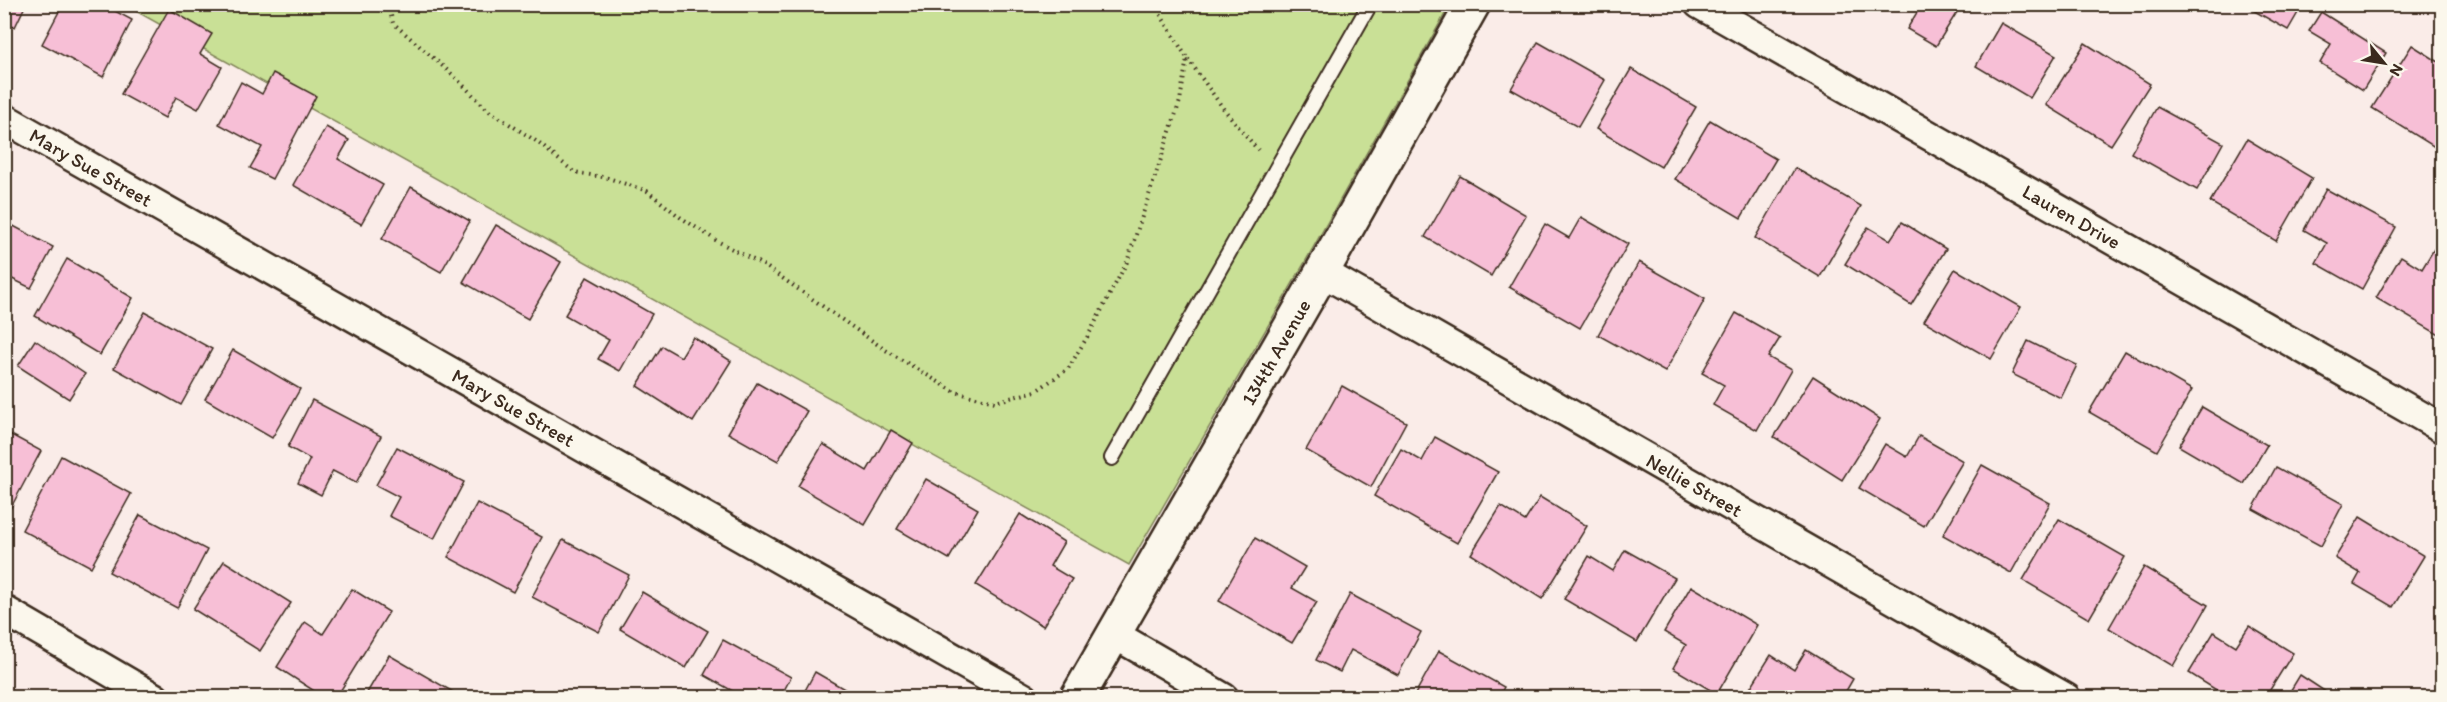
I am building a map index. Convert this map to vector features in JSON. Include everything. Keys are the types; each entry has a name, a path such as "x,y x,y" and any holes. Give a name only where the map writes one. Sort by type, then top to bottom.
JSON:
{"street":[{"name":"134th Avenue","path":"1077,698 1112,633 1322,272 1473,4"},
{"name":"Lauren Drive","path":"1699,4 2442,428"},
{"name":"Mary Sue Street","path":"4,118 1024,698"},
{"name":"Nellie Street","path":"1322,272 2066,698"},
{"path":"4,610 155,698"},
{"path":"1112,633 1224,698"}],"lane":[{"path":"1112,458 1370,4"}],"path":[{"path":"388,4 393,23 454,76 489,111 536,141 574,172 608,178 647,191 680,217 717,241 765,266 884,349 955,392 995,402 1036,391 1068,369 1089,333 1127,262 1180,101 1187,58"},
{"path":"1155,4 1187,58 1223,108 1275,171"}],"green space":[{"path":"125,5 1450,5 1305,262 1129,565"}],"building":[{"path":"4,4 26,4 15,27 4,22"},
{"path":"63,4 102,4 132,20 103,77 42,44"},
{"path":"1912,4 1962,4 1936,46 1907,29 1919,9"},
{"path":"2242,4 2303,4 2288,30"},
{"path":"169,9 212,34 200,54 222,67 198,109 176,97 165,118 121,94"},
{"path":"2321,12 2386,53 2363,90 2320,63 2331,44 2309,31"},
{"path":"2001,23 2056,55 2030,98 1976,66"},
{"path":"1538,42 1605,80 1578,127 1511,89"},
{"path":"2085,43 2150,84 2111,145 2046,105"},
{"path":"2412,45 2442,64 2442,141 2438,149 2372,108"},
{"path":"1631,69 1696,107 1661,167 1596,129"},
{"path":"273,73 316,96 272,179 250,168 262,147 219,124 241,82 262,94"},
{"path":"2157,107 2223,143 2197,190 2131,153"},
{"path":"1710,120 1776,159 1741,218 1675,179"},
{"path":"326,127 349,140 338,159 383,185 361,224 293,185"},
{"path":"2247,139 2312,178 2276,241 2210,202"},
{"path":"1795,168 1861,206 1820,277 1755,238"},
{"path":"1460,176 1526,215 1491,276 1425,237"},
{"path":"411,187 470,221 441,272 382,239"},
{"path":"2326,189 2396,227 2362,289 2316,263 2327,243 2304,230"},
{"path":"1581,217 1628,244 1580,328 1509,287 1545,224 1569,238"},
{"path":"4,221 53,247 31,288 4,275"},
{"path":"1902,222 1946,249 1911,305 1845,264 1868,227 1890,240"},
{"path":"496,225 561,262 528,319 463,282"},
{"path":"2434,249 2442,253 2441,336 2376,298 2401,256 2422,269"},
{"path":"67,259 133,298 100,355 35,316"},
{"path":"1639,262 1705,299 1665,372 1598,335"},
{"path":"1955,269 2021,307 1991,359 1924,321"},
{"path":"587,277 652,314 620,371 598,359 609,340 565,315"},
{"path":"145,312 212,349 181,405 114,368"},
{"path":"1736,313 1780,338 1768,357 1791,370 1757,430 1713,405 1724,385 1702,373"},
{"path":"693,337 731,361 693,422 637,386 662,346 681,357"},
{"path":"35,340 85,374 69,399 18,366"},
{"path":"2028,341 2077,365 2061,398 2012,374"},
{"path":"233,350 300,389 272,438 205,399"},
{"path":"2125,351 2192,390 2157,451 2089,412"},
{"path":"1813,376 1880,419 1842,480 1774,437"},
{"path":"757,383 807,411 778,461 728,433"},
{"path":"1342,386 1406,422 1371,487 1306,450"},
{"path":"312,400 381,436 356,483 333,471 321,495 298,483 310,459 288,447"},
{"path":"2202,407 2267,445 2244,484 2179,446"},
{"path":"891,430 913,443 865,525 798,486 823,444 867,471"},
{"path":"4,431 41,451 8,513 4,512"},
{"path":"1919,436 1963,461 1924,526 1859,488 1885,444 1907,457"},
{"path":"1435,437 1498,472 1457,543 1374,496 1401,449 1422,461"},
{"path":"397,447 464,482 434,539 389,516 399,497 376,485"},
{"path":"61,456 131,494 91,567 22,530"},
{"path":"1982,465 2050,503 2011,573 1943,535"},
{"path":"2276,467 2343,504 2321,546 2253,509"},
{"path":"926,479 978,509 949,559 897,529"},
{"path":"1540,497 1587,526 1542,599 1471,554 1501,506 1525,521"},
{"path":"477,503 542,537 513,592 448,557"},
{"path":"1020,514 1064,542 1050,566 1072,579 1043,626 976,585"},
{"path":"140,515 207,550 177,608 109,572"},
{"path":"2360,517 2424,556 2393,607 2354,584 2360,573 2335,558"},
{"path":"2059,519 2125,557 2089,619 2023,580"},
{"path":"1255,538 1305,567 1292,588 1317,602 1292,643 1219,601"},
{"path":"563,540 629,575 599,632 532,597"},
{"path":"1625,550 1675,578 1637,642 1564,599 1589,556 1613,571"},
{"path":"224,561 291,603 260,651 193,609"},
{"path":"2144,567 2208,605 2173,666 2109,628"},
{"path":"1691,586 1757,625 1717,694 1673,668 1686,645 1664,632"},
{"path":"352,589 389,612 336,698 325,698 277,667 305,622 323,634"},
{"path":"642,592 708,631 686,668 620,629"},
{"path":"1350,594 1421,632 1398,675 1351,650 1340,672 1316,660"},
{"path":"2249,626 2293,653 2265,698 2229,698 2189,673 2214,632 2236,646"},
{"path":"723,640 791,677 780,698 745,698 704,675"},
{"path":"1806,650 1853,679 1842,698 1744,698 1771,655 1794,670"},
{"path":"1439,651 1504,687 1498,698 1413,698"},
{"path":"389,655 455,693 453,698 364,698"},
{"path":"815,672 860,698 801,698"},
{"path":"2300,675 2335,698 2286,698"},
{"path":"1869,691 1879,698 1866,698"}]}
